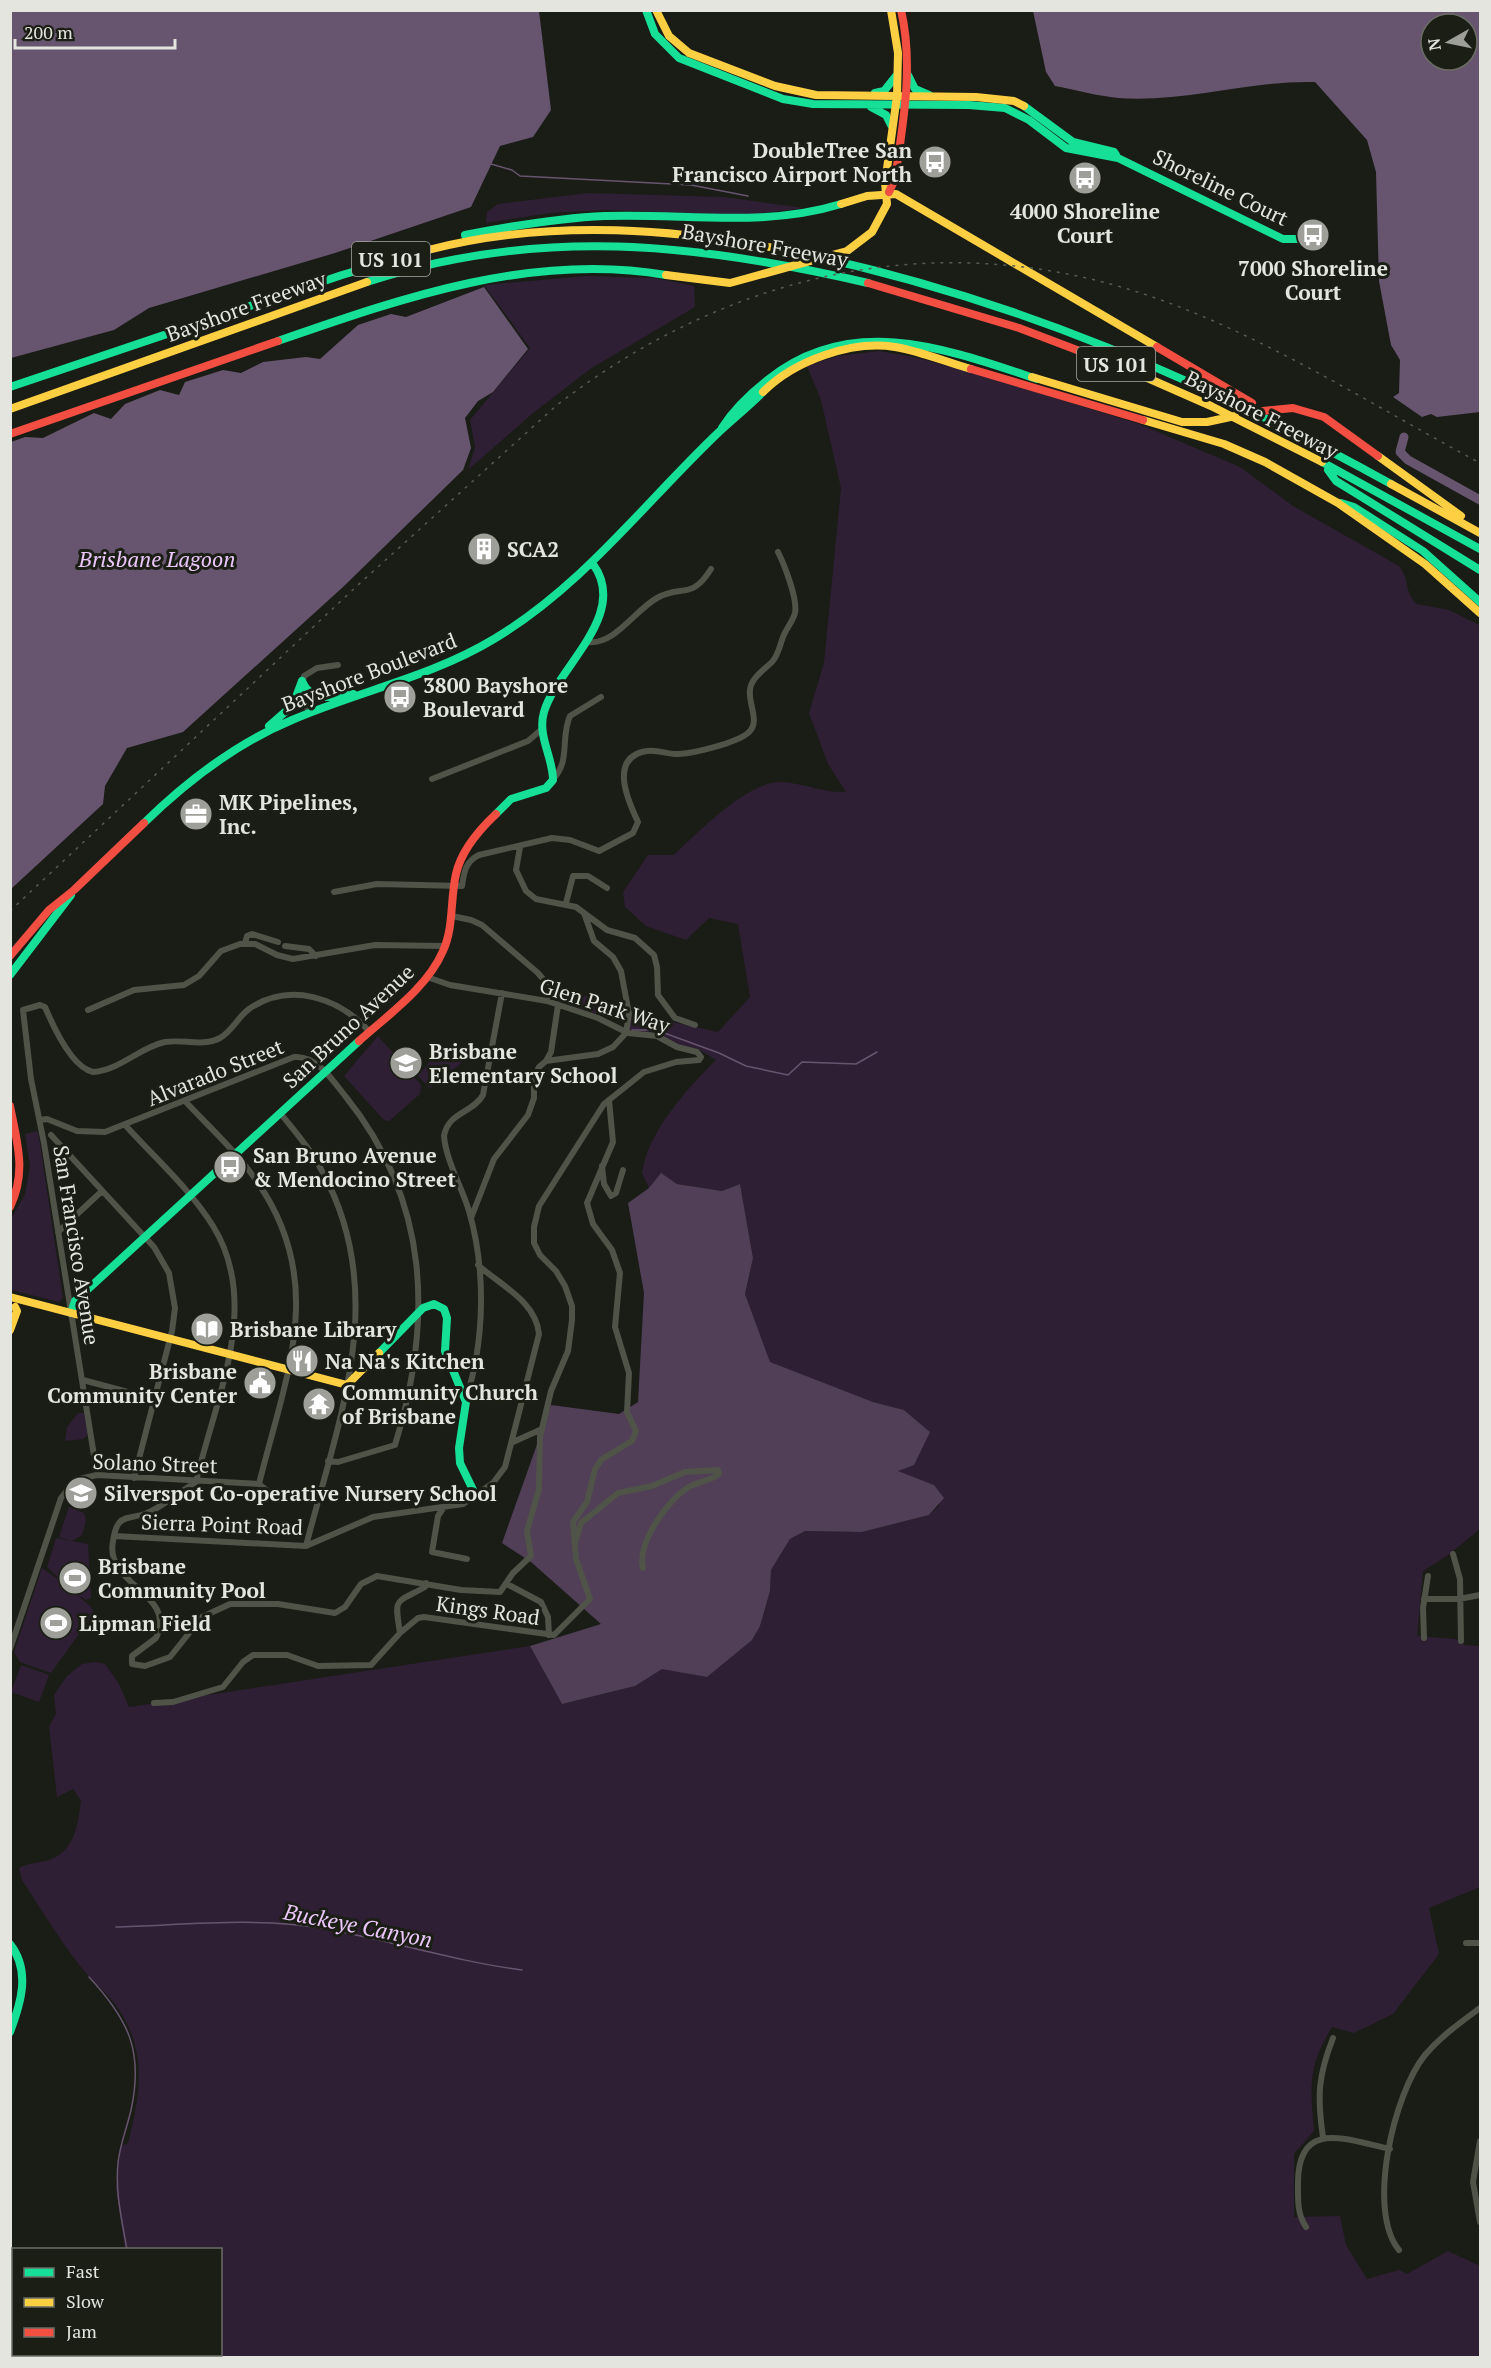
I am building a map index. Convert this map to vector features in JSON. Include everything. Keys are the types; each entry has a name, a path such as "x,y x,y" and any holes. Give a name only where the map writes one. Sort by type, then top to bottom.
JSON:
{"main road":[{"path":"646,10 652,28 662,43 687,63 783,99 806,104 850,105 899,101"},
{"path":"656,10 663,27 672,40 689,52 712,62 795,92 860,95 899,101"},
{"path":"891,10 897,30 899,61 899,150"},
{"path":"889,193 885,183 891,133 907,70 907,41 901,10"},
{"path":"860,95 884,91 889,87 896,79 899,61"},
{"path":"907,70 915,89 942,97"},
{"name":"Shoreline Court","path":"899,101 942,97 992,98 1019,103 1073,142 1114,152 1118,158"},
{"name":"Shoreline Court","path":"899,101 1005,108 1029,120 1070,150 1118,158 1283,239 1309,239"},
{"path":"850,105 881,110 890,122 891,133"},
{"path":"10,434 382,305 459,284 527,273 596,269 642,271 719,283 748,280 839,254 855,247 869,236 880,221 894,185 899,150 909,115 918,108 936,105"},
{"path":"401,256 456,237 530,223 618,215 714,220 761,219 819,211 867,196 889,193 901,195 1113,324 1242,397 1275,422"},
{"name":"Bayshore Freeway","path":"10,387 401,256 492,237 585,229 678,232 789,250 942,288 1106,344 1213,391 1275,422 1480,532"},
{"name":"Bayshore Freeway","path":"10,409 355,286 422,266 467,256 536,246 630,244 698,250 759,260 896,291 1019,328 1106,360 1224,412 1480,549"},
{"name":"Bayshore Boulevard","path":"10,956 49,910 74,890 182,789 256,737 309,713 436,669 493,640 544,606 593,564 721,430 737,408 780,368 810,352 848,341 882,339 910,342 1032,377 1127,408 1264,462 1338,503 1350,514 1428,566 1465,602 1480,613"},
{"name":"Bayshore Boulevard","path":"721,430 735,420 772,383 796,367 834,352 875,346 919,352 1214,441"},
{"path":"1032,377 1102,396 1175,420 1197,423 1267,409 1293,408 1317,414 1339,425 1480,532"},
{"path":"1324,465 1336,481 1480,570"},
{"name":"Bayshore Boulevard","path":"1338,503 1354,507 1423,551 1480,602"},
{"path":"553,780 554,771 543,741 543,714 550,697 588,642 604,591 602,576 593,564"},
{"path":"302,681 309,693 318,697 370,692"},
{"path":"256,737 293,705 302,681"},
{"name":"San Bruno Avenue","path":"71,1313 75,1301 428,977 445,946 452,916 458,865 482,825 511,799 546,788 553,780"},
{"name":"Bayshore Boulevard","path":"10,975 74,890"},
{"path":"10,1106 23,1160 20,1186 10,1207"},
{"path":"13,1304 71,1313 347,1385 420,1311 433,1304 441,1307 445,1312 445,1352 466,1400 459,1455 462,1470 476,1496"},
{"path":"10,1329 17,1311 13,1304"},
{"path":"351,1367 362,1370"},
{"path":"10,1944 21,1960 23,1975 10,2032"}],"street":[{"path":"334,892 377,884 462,886 466,866 470,860 547,838 561,838 599,851 633,833 638,822 624,784 627,764 633,757 647,751 670,754 694,752 740,738 750,732 755,724 749,691 752,683 774,660 795,613 788,578 778,552"},
{"path":"588,642 605,640 658,597 701,584 711,568"},
{"path":"309,713 301,690 302,681 312,669 338,665"},
{"path":"553,780 564,765 565,735 570,716 601,697"},
{"path":"432,779 528,741 542,728"},
{"path":"520,847 516,870 526,891 536,899 566,903 607,930 635,938 654,955 658,995 675,1018 695,1025"},
{"path":"566,903 573,876 588,876 606,888"},
{"path":"546,1061 598,1054 613,1047 626,1032 630,1014 621,970 613,957 594,941 584,913"},
{"path":"452,916 479,923 538,973 549,986 547,1001"},
{"path":"245,943 247,936 252,934 279,942"},
{"path":"88,1010 134,990 184,985 199,976 221,951 245,943 259,946 282,957 302,959 375,945 445,946"},
{"path":"285,946 309,949 316,956"},
{"name":"Glen Park Way","path":"428,977 443,984 547,1001 598,1018 626,1032 657,1036 700,1055 699,1060 676,1062 645,1072 609,1100"},
{"path":"466,1400 479,1331 478,1264 471,1218 444,1136 451,1120 480,1101 486,1089 502,993"},
{"name":"San Francisco Avenue","path":"96,1468 24,1028 23,1010 35,1005 44,1006 63,1044 85,1069 93,1072 166,1042 214,1040 226,1033 249,1009 265,1000 281,996 315,997 334,1003 355,1015 369,1031"},
{"path":"471,1218 494,1159 528,1115 534,1094 535,1074 551,1052 558,1005"},
{"name":"Alvarado Street","path":"40,1120 77,1131 93,1133 126,1126 288,1058 308,1059 325,1072 367,1125 395,1180 414,1246 420,1311 412,1376 394,1446 338,1462 328,1461"},
{"path":"126,1126 190,1196 214,1227 232,1270 236,1313 229,1354 196,1482 150,1511 120,1522 114,1536 112,1553 117,1569 154,1603 159,1615 156,1638 132,1656 131,1663 135,1667 161,1662 173,1655 199,1619 224,1605 238,1602 272,1604 331,1614 343,1608 362,1584 371,1578 388,1576 489,1593 500,1592 513,1573 531,1556 527,1531 539,1489 539,1445 550,1391 570,1345 572,1310 570,1299 560,1277 536,1247 533,1234 535,1217 545,1193 573,1156 599,1109 609,1100"},
{"name":"Kings Road","path":"154,1703 173,1702 223,1687 243,1662 253,1655 287,1655 318,1666 368,1666 377,1661 400,1633 418,1618 525,1629 549,1635 558,1632 566,1620 584,1608 590,1599 574,1549 573,1522 587,1502 595,1468 602,1459 632,1441 636,1431 627,1412 628,1368 615,1327 620,1273 612,1250 593,1224 589,1213 589,1196 613,1142 609,1100"},
{"path":"185,1101 234,1155 270,1201 291,1255 297,1315 288,1371 258,1484 269,1492"},
{"path":"281,1114 323,1172 345,1225 353,1257 357,1294 356,1337 351,1367 306,1546"},
{"path":"51,1135 56,1123"},
{"path":"43,1137 51,1135"},
{"path":"51,1135 160,1256 172,1284 175,1308 170,1339 134,1478"},
{"path":"602,1164 604,1184 611,1196 616,1193 623,1170"},
{"path":"58,1232 102,1191"},
{"name":"Sierra Point Road","path":"114,1536 306,1546 368,1518 463,1504 476,1496 499,1477 513,1442 539,1331 525,1303 478,1264"},
{"path":"400,1331 412,1332 417,1342"},
{"path":"83,1380 154,1399"},
{"path":"513,1442 542,1428"},
{"path":"574,1549 581,1523 618,1493 652,1486 685,1472 718,1470 719,1474 687,1488 673,1501 645,1542 641,1552 643,1568"},
{"name":"Solano Street","path":"10,1649 67,1487 86,1475 175,1482 258,1484"},
{"path":"175,1482 179,1493"},
{"path":"444,1507 438,1516 432,1552 467,1559"},
{"path":"430,1508 438,1516"},
{"path":"1453,1554 1460,1579 1461,1641"},
{"path":"1424,1638 1424,1599 1428,1576"},
{"path":"400,1633 396,1611 398,1603 405,1596 425,1587 426,1584"},
{"path":"507,1584 541,1602 548,1617 549,1635"},
{"path":"1424,1599 1459,1599 1480,1595"},
{"path":"1466,1943 1473,1941 1480,1943"},
{"path":"1400,2250 1388,2230 1383,2201 1390,2149 1403,2095 1424,2056 1443,2036 1480,2008"},
{"path":"1323,2137 1318,2103 1319,2080 1333,2038"},
{"path":"1306,2227 1301,2219 1298,2206 1298,2164 1306,2147 1323,2137 1390,2149"},
{"path":"1480,2140 1473,2182 1480,2222"}],"shaded area":[{"path":"588,193 724,197 804,208 744,215 604,210 550,213 486,223 487,212 498,204"},
{"path":"586,276 655,278 694,286 695,307 590,369 532,414 468,470 475,447 470,420 530,348 484,285"},
{"path":"879,351 914,357 1139,424 1240,467 1293,506 1399,566 1405,576 1410,595 1417,604 1449,610 1479,625 1480,1529 1448,1555 1423,1571 1417,1636 1455,1639 1465,1645 1480,1646 1480,1887 1429,1908 1439,1954 1393,2014 1354,2033 1332,2027 1324,2041 1312,2077 1314,2131 1294,2154 1294,2217 1340,2216 1346,2245 1367,2279 1399,2270 1407,2274 1448,2251 1480,2266 1480,2357 96,2357 222,2356 222,2248 125,2248 116,2188 121,2146 128,2143 138,2089 139,2071 133,2037 115,2004 73,1956 22,1880 19,1868 46,1861 63,1852 73,1837 78,1819 81,1800 73,1789 57,1797 49,1726 56,1714 54,1695 67,1676 82,1664 96,1662 105,1664 119,1684 129,1707 530,1646 562,1704 635,1686 662,1668 707,1677 760,1626 770,1591 771,1570 790,1539 805,1531 862,1532 929,1515 939,1506 934,1485 897,1471 930,1432 904,1410 873,1402 770,1363 745,1294 753,1258 740,1184 722,1191 677,1184 661,1174 649,1188 642,1173 646,1157 660,1126 681,1097 716,1060 698,1049 680,1047 655,1033 628,1031 632,1013 718,1032 750,997 738,924 709,918 686,940 646,926 625,907 623,892 648,855 674,855 724,810 754,790 768,784 781,782 846,792 828,764 809,713 824,663 841,488 821,400 807,366 838,356"},
{"path":"553,989 600,999 596,1014 555,1000"},
{"path":"378,1036 421,1085 420,1094 389,1121 384,1120 344,1076"},
{"path":"452,1044 469,1057 430,1088 418,1076 432,1059"},
{"path":"38,1131 63,1298 59,1302 11,1290 11,1219 25,1194 30,1166 25,1134"},
{"path":"661,1173 677,1184 722,1191 740,1184 753,1258 745,1294 770,1362 873,1402 904,1410 930,1432 914,1465 898,1471 934,1485 944,1498 929,1515 862,1532 805,1531 790,1539 771,1570 770,1591 760,1626 752,1640 707,1677 662,1669 635,1686 562,1704 530,1646 601,1624 531,1562 502,1543 551,1405 619,1414 638,1402 644,1293 628,1203 649,1188"},
{"path":"78,1413 84,1413 88,1435 83,1439 65,1441 67,1427"},
{"path":"69,1507 84,1513 86,1521 82,1535 72,1541 59,1537"},
{"name":"Lipman Field","path":"56,1538 88,1544 91,1598 86,1600 75,1593 90,1606 94,1613 51,1673 20,1662 14,1652 42,1568 66,1585 47,1567"},
{"path":"21,1665 49,1675 39,1702 11,1692"}],"water":[{"path":"11,10 539,11 551,110 533,137 500,146 471,207 335,253 149,308 114,330 11,358"},
{"path":"1033,11 1480,11 1480,412 1437,417 1431,414 1422,417 1393,397 1399,393 1400,360 1391,345 1379,281 1376,172 1367,140 1315,82 1266,84 1192,95 1143,99 1118,98 1055,86 1046,72"},
{"name":"Brisbane Lagoon","path":"484,287 528,349 493,392 478,401 465,418 471,448 463,470 343,587 183,732 127,748 105,786 103,804 11,889 11,442 25,437 43,438 94,413 111,419 125,404 160,390 179,395 185,382 223,370 241,373 263,362 306,357 320,359 358,325 391,314 406,317"}],"waterway":[{"path":"491,164 512,170 520,176 691,185 748,196"},
{"path":"1404,437 1400,452 1408,460 1480,500"},
{"path":"632,1030 656,1030 719,1053 746,1066 788,1075 802,1062 856,1064 877,1052"},
{"name":"Buckeye Canyon","path":"116,1927 244,1922 296,1925 321,1928 522,1970"},
{"path":"89,1977 103,1992 123,2022 134,2053 135,2089 120,2149 117,2174 127,2248"}],"railway":[{"path":"10,911 358,585 557,405 627,357 700,319 776,290 854,271 933,263 1014,266 1095,280 1177,306 1255,340 1480,463"}],"traffic: fast":[{"path":"646,10 655,34 679,58 783,99 813,104 969,105 1005,108 1029,120 1066,148 1118,158 1283,239 1309,239"},
{"path":"908,75 915,89 929,95"},
{"path":"875,93 884,91 896,76"},
{"path":"1024,106 1073,142 1114,152 1116,155"},
{"path":"871,107 886,115 891,125"},
{"path":"465,235 587,217 753,218 782,216 841,204"},
{"path":"367,282 431,264 493,253 555,247 617,246 679,250 741,258 868,283"},
{"path":"10,387 342,275 428,250"},
{"path":"805,254 959,294 1106,347 1178,377 1250,411 1391,484"},
{"path":"278,341 420,295 517,274 616,269 666,275"},
{"path":"722,428 743,402 769,379 801,359 833,347 867,342 900,343 935,348 1037,379"},
{"path":"144,823 214,764 272,729 317,710 445,664 494,639 526,617 557,594 585,568 692,458 763,392"},
{"path":"1322,462 1480,549"},
{"path":"1328,470 1336,481 1480,570"},
{"path":"1341,503 1354,507 1423,551 1480,602"},
{"path":"496,814 511,799 546,788 553,780 542,721 551,695 597,621 603,602 602,583 593,564"},
{"path":"302,681 306,688 317,696 353,694"},
{"path":"269,726 293,705 302,681"},
{"path":"10,975 71,895"},
{"path":"71,1313 75,1301 359,1041"},
{"path":"379,1353 423,1308 434,1304 444,1309 447,1318 445,1351 466,1402 459,1448 460,1463 476,1496"},
{"path":"10,1944 16,1954 22,1976 18,2010 10,2032"}],"traffic: slow":[{"path":"656,10 669,36 689,53 775,86 816,95 976,97 1014,101 1024,106"},
{"path":"666,275 730,283 847,251 872,232 887,204 885,183 897,96 898,53 891,10"},
{"path":"841,204 867,196 896,194 1157,347"},
{"path":"428,250 522,233 616,230 711,238 805,254"},
{"path":"10,409 367,282"},
{"path":"763,392 807,362 824,355 860,347 895,347 971,369"},
{"path":"1127,369 1211,406 1322,462"},
{"path":"1032,377 1182,422 1207,422 1235,416"},
{"path":"1143,420 1224,444 1265,462 1338,503 1425,564 1480,613"},
{"path":"1378,456 1461,516"},
{"path":"1391,484 1480,533"},
{"path":"10,1297 347,1385 379,1353"},
{"path":"10,1330 17,1311 15,1307"}],"traffic: jam":[{"path":"889,192 895,179 906,94 907,52 901,10"},
{"path":"868,283 1019,328 1127,369"},
{"path":"10,434 278,341"},
{"path":"1157,347 1252,403"},
{"path":"971,369 1143,420"},
{"path":"1253,412 1293,408 1324,417 1378,456"},
{"path":"359,1041 406,1000 436,964 449,932 458,865 472,841 496,814"},
{"path":"10,956 49,910 74,890 144,823"},
{"path":"10,1106 19,1157 18,1182 10,1207"}],"place":[{"name":"DoubleTree San Francisco Airport North","path":"935,162"},
{"name":"4000 Shoreline Court","path":"1085,178"},
{"name":"7000 Shoreline Court","path":"1313,235"},
{"name":"SCA2","path":"484,549"},
{"name":"3800 Bayshore Boulevard","path":"400,697"},
{"name":"MK Pipelines, Inc.","path":"196,814"},
{"name":"Brisbane Elementary School","path":"406,1063"},
{"name":"San Bruno Avenue & Mendocino Street","path":"230,1167"},
{"name":"Brisbane Library","path":"207,1329"},
{"name":"Na Na's Kitchen","path":"302,1361"},
{"name":"Brisbane Community Center","path":"260,1383"},
{"name":"Community Church of Brisbane","path":"319,1404"},
{"name":"Silverspot Co-operative Nursery School","path":"81,1493"},
{"name":"Brisbane Community Pool","path":"75,1578"},
{"name":"Lipman Field","path":"56,1623"}]}
